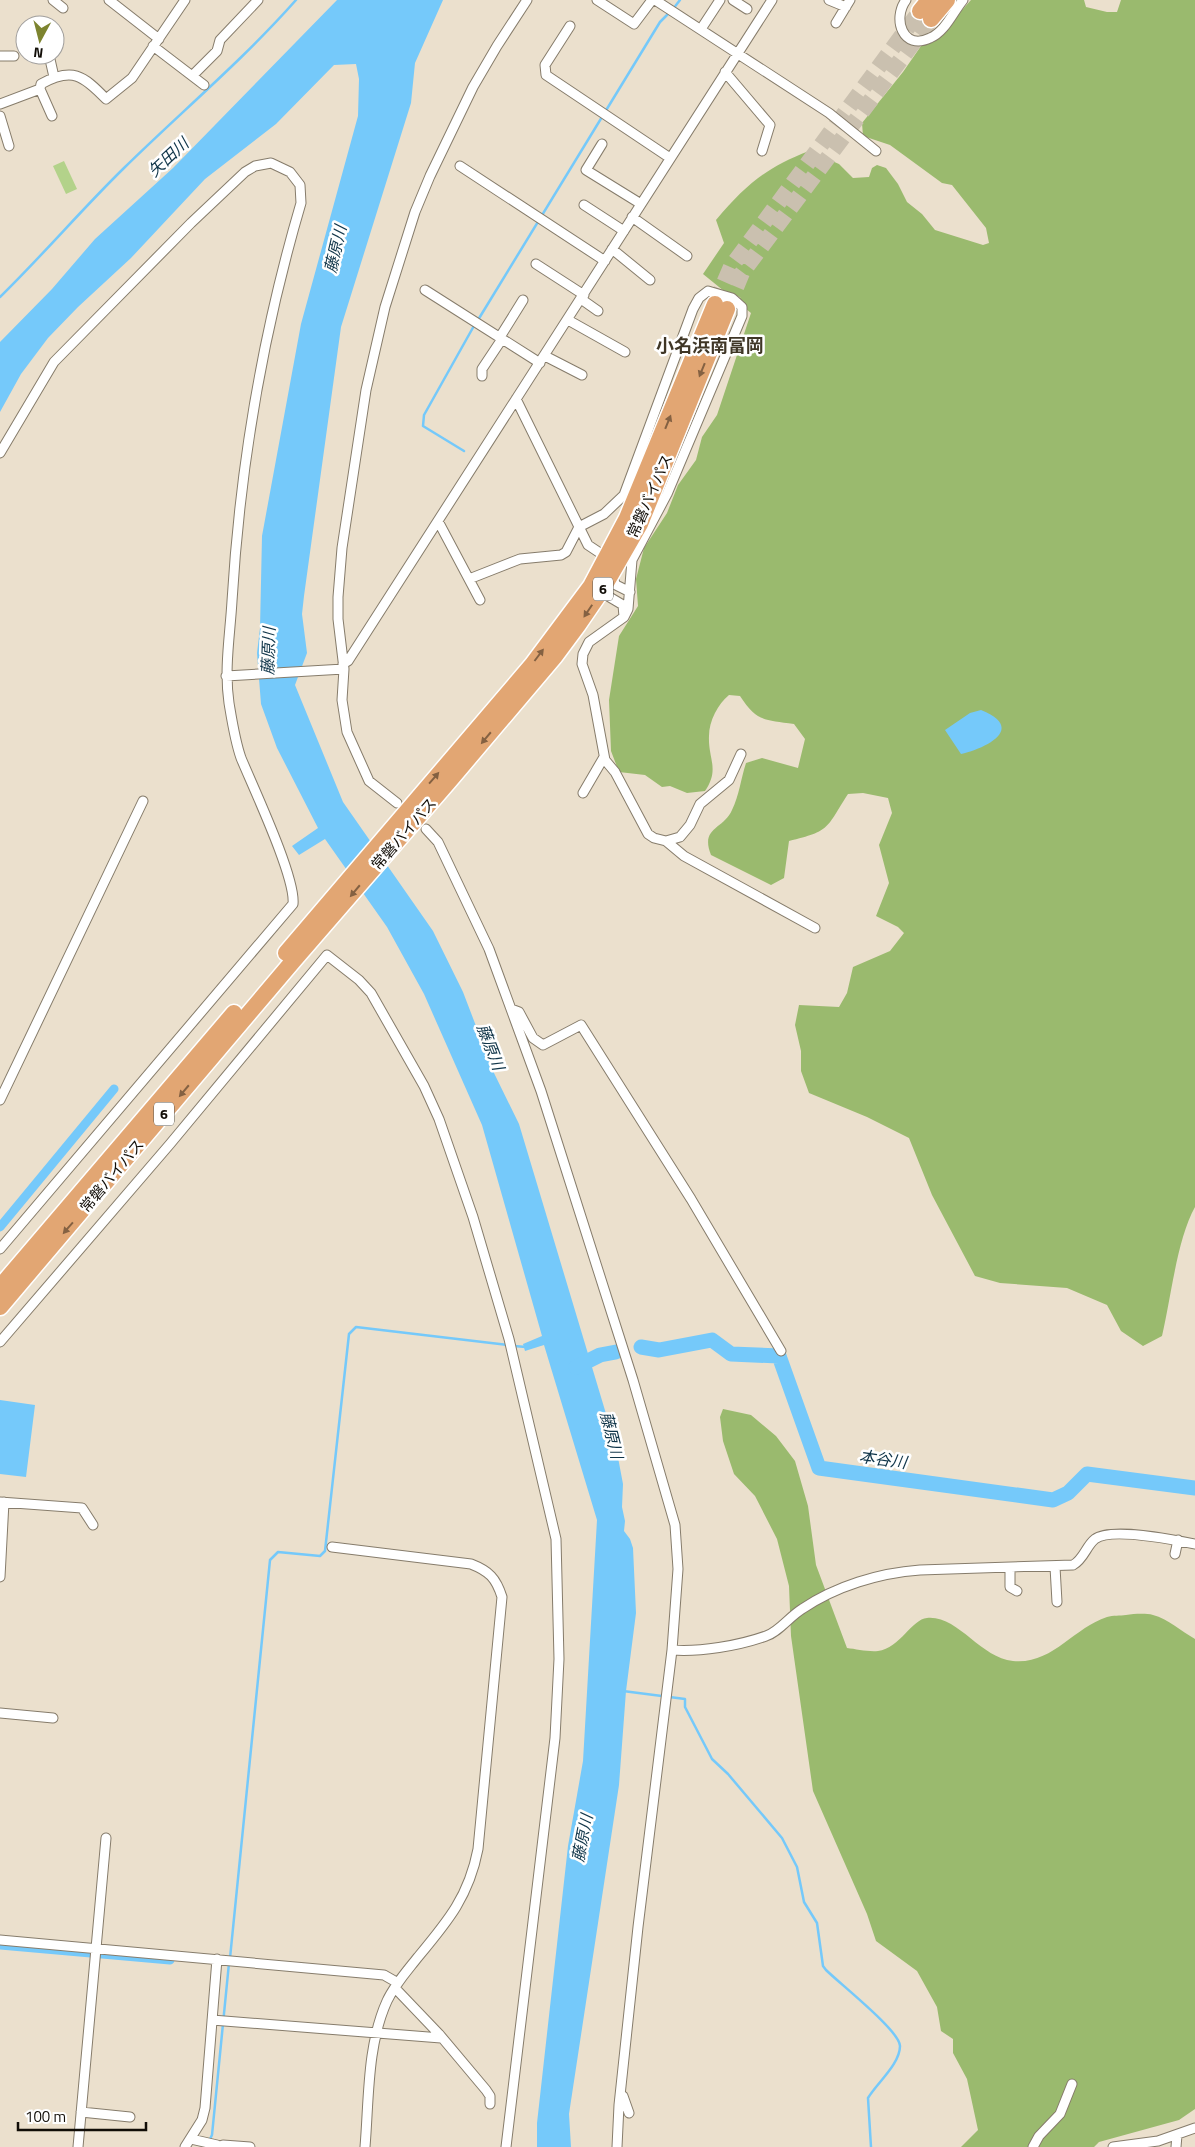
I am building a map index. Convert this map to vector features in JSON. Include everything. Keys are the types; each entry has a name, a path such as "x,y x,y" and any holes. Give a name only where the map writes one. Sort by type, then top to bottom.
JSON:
{"highway":[{"path":"927,10 947,0"},
{"name":"常磐バイパス","path":"0,1287 409,818 555,656 601,592 640,524 721,306 627,518 590,586 532,665 409,818"},
{"name":"常磐バイパス","path":"0,1307 294,960 326,915"}],"street":[{"path":"53,0 63,8"},
{"path":"109,0 204,85"},
{"path":"52,116 40,89 41,84 54,77 68,74 78,75 92,84 106,99 132,78 186,0"},
{"path":"527,0 497,46 474,87 430,176 416,212 385,307 366,390 342,548 338,619 343,667 344,719 350,744 369,781 438,842 489,949 541,1091 633,1380 675,1525 678,1569 672,1650 637,1937 619,2105 617,2147"},
{"path":"597,0 634,24 653,0 701,29 828,113 876,151"},
{"path":"701,29 720,0"},
{"path":"735,0 747,9"},
{"path":"343,667 583,297 632,217 772,0"},
{"path":"829,0 848,3 836,23"},
{"path":"906,0 900,10 901,30 907,38 920,41 930,39 938,32 963,0"},
{"path":"193,75 217,51 220,40 253,1"},
{"path":"570,26 545,65 546,76 670,158"},
{"path":"0,56 14,56"},
{"path":"51,65 54,77"},
{"path":"725,72 770,125 762,151"},
{"path":"0,104 40,89"},
{"path":"0,116 9,146"},
{"path":"602,144 586,170 641,204"},
{"path":"0,453 54,362 191,222 254,166 271,163 290,172 300,185 301,203 263,352 234,563 226,676 234,732 240,756 280,853 292,891 293,904 0,1249"},
{"path":"460,166 605,261"},
{"path":"584,205 624,231"},
{"path":"632,217 686,256"},
{"path":"612,249 650,280"},
{"path":"536,264 583,297 598,311"},
{"path":"425,290 501,338 542,359 582,375"},
{"path":"469,579 520,559 561,555 566,552 579,527 604,514 624,495 698,298 708,291 732,298 742,307 742,316 667,494 632,560 628,609 624,617 589,642 582,660 593,694 604,757 648,834 654,838 666,841 684,856 815,928"},
{"path":"482,376 482,369 523,300"},
{"path":"568,320 625,352"},
{"path":"516,399 588,545 606,557"},
{"path":"438,522 480,600"},
{"path":"611,575 616,585 630,592"},
{"path":"601,592 623,605 624,617"},
{"path":"226,676 343,667"},
{"path":"666,841 680,837 685,833 700,804 729,780 741,754"},
{"path":"583,793 604,757"},
{"path":"0,1100 143,801"},
{"path":"0,1342 170,1144 327,955 359,980 379,1005 439,1119 473,1217 506,1330 556,1539 559,1659 555,1738 506,2147"},
{"path":"511,1009 519,1012 533,1038 543,1045 581,1025 691,1199 781,1351"},
{"path":"0,1576 2,1502 82,1508 93,1525"},
{"path":"672,1650 693,1652 766,1636 801,1609 840,1587 897,1573 920,1570 1074,1565 1079,1562 1093,1540 1100,1536 1129,1534 1195,1544"},
{"path":"1175,1554 1178,1540"},
{"path":"332,1547 471,1564 487,1570 498,1582 502,1597 478,1849 474,1870 466,1892 455,1911 396,1985 387,2001 377,2034 365,2147"},
{"path":"1055,1567 1057,1602"},
{"path":"1010,1568 1010,1587 1017,1591"},
{"path":"0,1713 54,1718"},
{"path":"78,2147 106,1838"},
{"path":"0,1940 384,1975 396,1985 489,2094 490,2104"},
{"path":"185,2147 191,2139 205,2108 218,1959"},
{"path":"212,2020 442,2038"},
{"path":"1033,2147 1039,2136 1060,2114 1072,2084"},
{"path":"623,2096 629,2113"},
{"path":"82,2112 130,2117"},
{"path":"1113,2147 1137,2145 1177,2135 1195,2128"},
{"path":"1176,2147 1177,2135"},
{"path":"191,2139 216,2146 250,2147"}],"green space":[{"path":"971,0 1084,0 1086,7 1107,12 1117,12 1121,0 1195,0 1195,1207 1179,1252 1162,1336 1143,1346 1121,1331 1107,1305 1067,1288 1000,1283 975,1276 932,1195 909,1138 867,1117 809,1093 801,1071 801,1051 795,1025 799,1005 839,1007 847,993 853,967 890,951 904,933 898,927 876,916 889,883 879,845 892,813 888,798 863,793 848,794 831,821 820,831 789,841 784,878 771,885 711,855 708,839 710,834 728,817 732,810 746,763 762,758 798,768 805,739 794,724 762,718 746,705 740,696 729,695 718,708 709,730 713,770 705,791 687,793 670,786 662,787 645,775 619,772 611,751 609,700 619,636 638,606 636,579 644,548 667,513 678,485 696,460 702,437 717,415 751,313 703,274 724,243 716,220 757,179 780,164 809,151 839,164 853,178 869,177 872,168 877,165 886,168 898,184 907,202 922,214 935,230 983,245 989,243 986,228 952,185 942,183 890,145 863,136 862,123 903,72 921,46 937,38"},
{"path":"64,161 77,189 66,194 53,166"},
{"path":"723,1409 751,1415 776,1436 795,1461 808,1506 816,1565 847,1648 866,1651 886,1649 899,1640 916,1623 927,1618 949,1623 990,1653 1013,1661 1027,1661 1051,1652 1083,1629 1112,1616 1153,1615 1169,1622 1195,1639 1195,2109 1179,2120 1099,2142 1094,2147 961,2147 978,2130 967,2079 953,2053 953,2039 941,2031 937,2007 917,1971 876,1941 867,1914 813,1791 791,1636 789,1586 777,1539 755,1496 734,1474 723,1441 720,1417"}],"water":[{"name":"藤原川","path":"337,0 443,0 415,63 411,103 341,327 302,614 307,653 295,685 343,802 433,931 463,992 494,1073 519,1124 616,1447 623,1484 624,1531 630,1539 633,1548 636,1613 626,1691 619,1785 569,2114 571,2147 537,2147 537,2123 568,1846 583,1761 597,1520 544,1345 525,1351 523,1344 542,1336 482,1125 424,994 387,927 325,839 299,855 292,846 318,828 277,748 261,704 257,653 260,628 262,536 301,324 358,116 359,79 356,64 334,65 276,124 205,179 131,258 78,307 48,338 21,374 0,412 0,342 52,289 95,239 173,168"},
{"path":"981,710 994,717 1001,724 1001,730 998,736 991,742 961,754 945,730 970,713"},
{"path":"0,1400 35,1405 26,1477 0,1474"}],"waterway":[{"path":"0,297 108,184 233,65 296,0"},
{"path":"673,9 680,0"},
{"path":"478,320 660,22 669,13"},
{"path":"464,451 423,426 424,415 475,324"},
{"path":"0,1227 114,1089"},
{"path":"230,1958 270,1560 278,1552 320,1556 325,1551 349,1334 356,1327 508,1345"},
{"name":"本谷川","path":"641,1347 659,1350 712,1340 731,1354 779,1356 819,1468 1053,1500 1068,1493 1087,1474 1195,1488"},
{"path":"514,1346 526,1347"},
{"name":"本谷川","path":"576,1367 600,1355 616,1352"},
{"path":"623,1691 685,1699 685,1707 712,1759 728,1774 782,1838 797,1867 804,1902 817,1923 823,1966 868,2007 897,2039 900,2046 896,2060 868,2098 871,2147"},
{"path":"0,1945 170,1960"},
{"path":"209,2141 212,2135 229,1963"}],"tunnel":[{"path":"715,304 731,267 920,11"},
{"path":"727,309 742,273 931,19"}],"district":[{"name":"小名浜南富岡","path":"710,346"}],"water label":[{"name":"矢田川","path":"168,157"}]}
